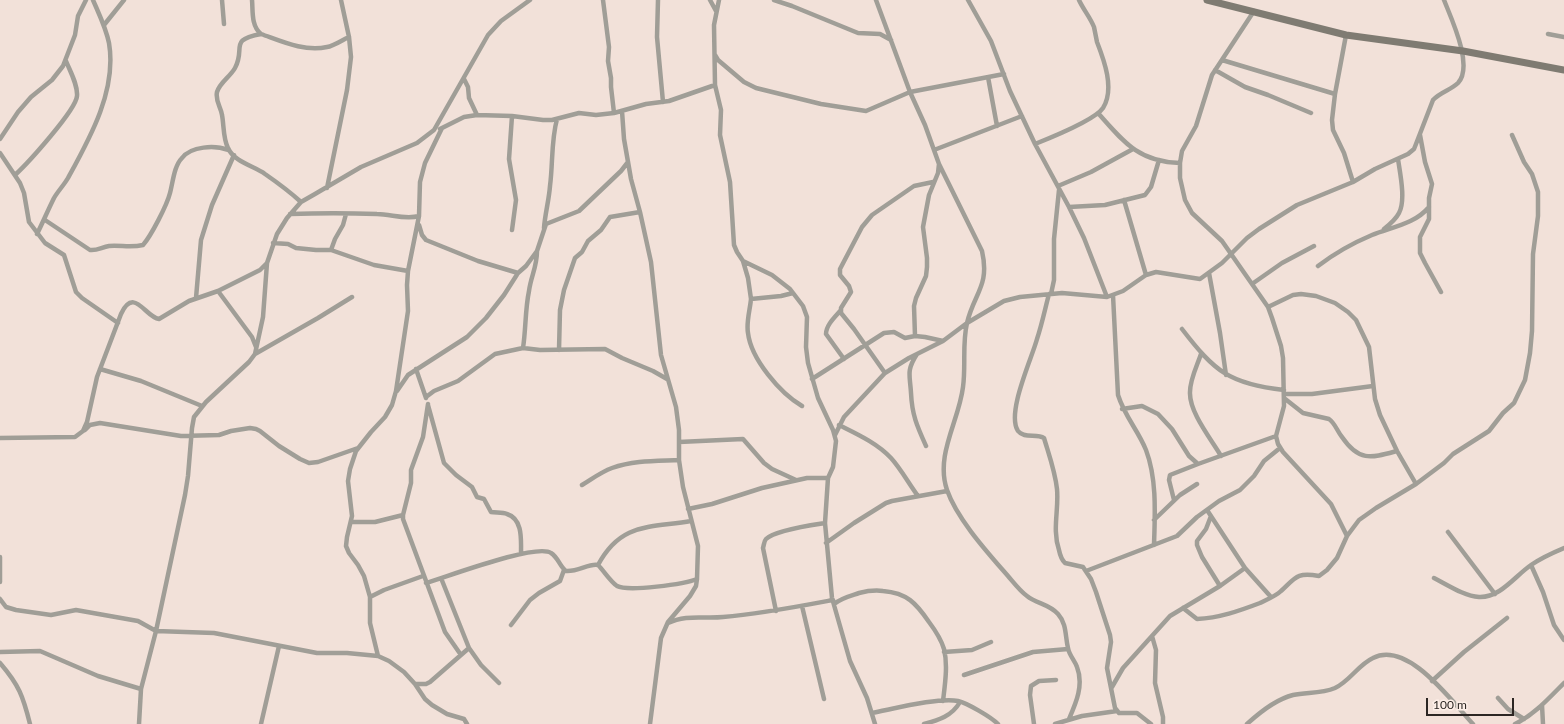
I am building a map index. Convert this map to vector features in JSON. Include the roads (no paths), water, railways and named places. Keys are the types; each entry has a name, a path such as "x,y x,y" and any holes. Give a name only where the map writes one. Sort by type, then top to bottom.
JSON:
{"main road":[{"path":"1207,0 1346,35 1463,51 1564,70"}],"street":[{"path":"0,139 18,112 31,97 57,74 66,61 75,35 78,16 86,0"},
{"path":"37,234 100,114 108,83 110,64 109,44 104,25 94,0"},
{"path":"104,25 124,0"},
{"path":"222,0 224,24"},
{"path":"252,0 255,26 257,31 261,34 298,46 318,49 328,47 349,37"},
{"path":"327,188 347,90 351,57 349,37 341,0"},
{"path":"139,724 141,689 156,631 188,476 194,417 202,406 249,362 256,351 263,317 267,263 273,243 282,226 301,202 370,163 417,143 434,130 491,30 530,0"},
{"path":"603,0 609,47 608,61 614,113"},
{"path":"658,0 657,37 663,102"},
{"path":"710,0 716,11"},
{"path":"719,0 714,25 715,85 720,110 720,135 730,182 733,239 737,252 743,261 748,278 751,299 748,333 759,362 768,375 789,398 802,406"},
{"path":"774,0 858,33 880,34 891,40"},
{"path":"876,0 910,92 925,125 939,164 982,251 985,264 983,282 967,323 962,397 945,452 944,468 947,491 966,524 992,558 1026,596 1052,608 1062,619 1065,626 1068,649 1078,668 1080,678 1078,698 1069,719"},
{"path":"968,0 991,41 1035,144 1059,187 1084,238 1107,297"},
{"path":"1035,144 1069,129 1098,112 1105,104 1108,92 1108,78 1094,27 1079,0"},
{"path":"835,435 844,417 885,373 898,364 943,341 967,323 1004,301 1020,297 1050,294 1107,297 1123,291 1146,275 1162,272 1200,279 1232,254 1247,238 1297,206 1353,182 1414,149 1433,100 1436,96 1460,81 1463,66 1463,51 1444,0"},
{"path":"1254,11 1215,70 1206,90 1196,126 1182,151 1180,163 1181,188 1192,213 1222,241 1268,307 1284,358 1284,394 1282,414 1276,436 1280,448 1331,504 1347,536"},
{"path":"228,150 222,112 217,102 217,93 221,84 236,66 238,49 242,41 249,36 261,34"},
{"path":"1548,34 1564,37"},
{"path":"1346,35 1335,94 1332,120 1333,130 1344,153 1353,182"},
{"path":"715,54 718,60 751,86 768,92 827,105 866,111 910,92 1004,74"},
{"path":"1222,60 1335,94"},
{"path":"15,175 40,150 77,99 76,88 66,61"},
{"path":"1215,70 1245,87 1311,113"},
{"path":"988,77 997,126"},
{"path":"464,79 468,87 469,98 477,115"},
{"path":"434,130 442,128 464,117 477,115 512,116 543,120 579,113 614,113 646,104 676,99 715,85"},
{"path":"622,111 624,139 630,179 640,212 651,262 659,340 667,379 676,407 680,460 688,508 698,546 697,579 694,589 667,624 661,638 650,724"},
{"path":"1098,112 1132,149 1141,154 1159,160 1180,163"},
{"path":"512,116 509,159 516,200 512,230"},
{"path":"934,150 1022,116"},
{"path":"544,230 557,118"},
{"path":"378,656 370,623 370,597 364,576 346,546 351,522 351,504 348,481 352,461 358,448 385,417 392,405 396,391 408,310 408,271 419,216 419,188 425,163 442,128"},
{"path":"1420,134 1425,162 1431,180 1429,219 1420,236 1420,253 1441,292"},
{"path":"1183,608 1197,620 1216,618 1259,603 1271,597 1280,592 1292,579 1300,575 1308,574 1319,576 1328,570 1337,558 1347,536 1359,520 1416,484 1444,463 1453,454 1489,431 1503,413 1514,403 1525,380 1530,353 1532,331 1533,254 1538,216 1538,192 1532,174 1524,162 1512,135"},
{"path":"45,220 90,250 109,246 133,247 143,245 170,195 177,167 183,156 192,151 212,146 220,146 228,150 247,165 263,172 301,202"},
{"path":"1059,187 1091,172 1132,149"},
{"path":"0,153 15,175 24,193 29,222 45,243 64,255 78,296 118,323"},
{"path":"196,298 201,240 212,205 234,155"},
{"path":"1381,232 1396,218 1401,208 1402,187 1398,159"},
{"path":"1069,207 1105,205 1142,197 1148,194 1159,160"},
{"path":"396,391 408,375 472,332 494,308 518,273 526,266 537,251 541,244 546,224 579,211 621,171 628,162"},
{"path":"915,336 914,306 926,276 927,267 923,228 929,195 933,182 938,173 939,164"},
{"path":"844,359 826,334 826,330 830,322 841,310 851,292 850,286 840,275 840,269 862,227 872,215 908,190 921,184 933,182"},
{"path":"1059,187 1054,239 1054,280 1034,349 1021,386 1016,410 1016,426 1019,432 1041,436 1044,438 1058,500 1055,525 1055,535 1058,547 1065,564 1079,566 1086,571 1096,592 1110,635 1111,642 1107,662 1117,711"},
{"path":"1124,200 1146,275"},
{"path":"1318,266 1346,247 1413,220 1421,215 1429,206"},
{"path":"559,350 560,310 564,290 575,258 582,252 588,241 601,230 610,217 640,212"},
{"path":"290,214 379,214 407,218 419,216"},
{"path":"331,250 343,225 346,214"},
{"path":"418,224 422,235 426,240 478,261 518,273"},
{"path":"273,243 288,244 296,248 331,250 374,265 408,271"},
{"path":"1252,284 1282,263 1314,246"},
{"path":"523,348 529,289 537,263 537,251"},
{"path":"743,261 772,275 793,293 803,306 808,317 806,347 808,363 821,406 835,435 836,454 833,467 828,478 825,523 833,602 850,661 867,698 875,724"},
{"path":"83,431 87,422 97,377 124,308 129,304 137,303 154,318 159,319 196,298 218,291 260,270 267,263"},
{"path":"1209,273 1226,375"},
{"path":"218,291 250,333 256,351"},
{"path":"751,299 781,296 793,293"},
{"path":"1268,307 1293,295 1301,294 1316,296 1335,303 1356,320 1368,344 1373,386 1380,415 1397,451 1416,484"},
{"path":"1114,295 1118,395 1122,409 1140,436 1152,473 1154,545"},
{"path":"256,351 318,318 352,297"},
{"path":"841,310 885,373"},
{"path":"1182,329 1201,354 1226,375 1263,388 1284,394 1312,394 1373,386"},
{"path":"812,379 866,346 880,335 890,332 898,333 905,338 915,336 943,341"},
{"path":"426,397 434,391 458,381 495,354 523,348 608,350 667,379"},
{"path":"917,354 912,361 908,377 912,412 926,446"},
{"path":"1201,354 1193,377 1190,392 1191,402 1197,418 1221,456"},
{"path":"100,369 141,381 202,406"},
{"path":"416,370 426,397 444,463 451,471 472,487 477,497 484,500 491,512 507,514 516,521 520,531 521,553"},
{"path":"1284,394 1303,413 1329,419 1347,444 1364,456 1373,457 1397,451"},
{"path":"428,404 423,437 412,470 411,483 403,515 423,576 445,632 461,655"},
{"path":"1122,409 1142,406 1158,414 1172,430 1189,456 1198,464"},
{"path":"0,438 76,437 90,425 100,423 181,436 219,435 231,431 250,428 256,429 279,446 300,459 310,463 318,462 358,448"},
{"path":"839,425 867,440 886,453 892,459 918,496"},
{"path":"1174,500 1170,484 1170,475 1276,436"},
{"path":"679,442 743,439 764,463 772,469 796,480"},
{"path":"1086,571 1177,536 1219,501 1240,490 1254,476 1264,461 1280,448"},
{"path":"582,485 611,468 628,463 680,460"},
{"path":"688,508 712,504 762,488 796,480 812,477 828,478"},
{"path":"1154,520 1174,500 1197,484"},
{"path":"826,543 886,503 947,491"},
{"path":"1207,510 1245,568 1271,597"},
{"path":"351,522 375,522 403,515"},
{"path":"1211,516 1206,529 1197,541 1197,544 1202,557 1220,586"},
{"path":"598,565 607,549 614,542 636,529 691,521"},
{"path":"776,611 763,548 764,542 768,538 780,533 825,523"},
{"path":"1448,532 1495,594"},
{"path":"1434,578 1471,595 1480,597 1495,594 1531,565 1564,548"},
{"path":"426,583 521,553 547,551 551,552 566,571 575,571 592,565 598,565 615,584 623,588 683,584 697,579"},
{"path":"0,557 0,582"},
{"path":"1531,565 1543,592 1554,625 1564,640"},
{"path":"1112,687 1123,668 1170,616 1220,586 1245,568"},
{"path":"511,625 530,600 539,592 560,581 564,570"},
{"path":"370,597 384,590 423,576"},
{"path":"442,578 470,648 481,664 499,683"},
{"path":"667,624 681,618 722,617 776,611 833,602 874,590 902,594 919,608 937,633 944,652 946,663 943,700"},
{"path":"0,599 6,607 16,610 51,615 76,610 138,621 156,631 214,633 317,653 378,656 396,665 416,684 425,699 432,706 447,714 464,719 467,724"},
{"path":"802,606 824,699"},
{"path":"1432,681 1464,652 1507,618"},
{"path":"1152,636 1156,650 1155,683 1163,724"},
{"path":"944,652 972,650 991,642"},
{"path":"261,724 279,646"},
{"path":"416,684 426,684 430,682 470,648"},
{"path":"964,675 1033,652 1068,649"},
{"path":"0,652 40,652 98,676 141,689"},
{"path":"1247,724 1265,710 1292,695 1318,692 1335,688 1373,658 1384,654 1394,655 1410,661 1432,681 1473,724"},
{"path":"0,663 9,673 21,692 30,724"},
{"path":"1034,724 1030,695 1031,686 1034,683 1056,680"},
{"path":"1515,724 1542,705 1564,683"},
{"path":"1498,698 1508,709 1524,719"},
{"path":"872,713 943,700 960,702 988,716 998,724"},
{"path":"924,724 948,716 955,710 960,702"},
{"path":"1542,705 1543,724"},
{"path":"1055,724 1082,716 1117,711 1123,714 1134,712 1139,714 1151,724"}]}
